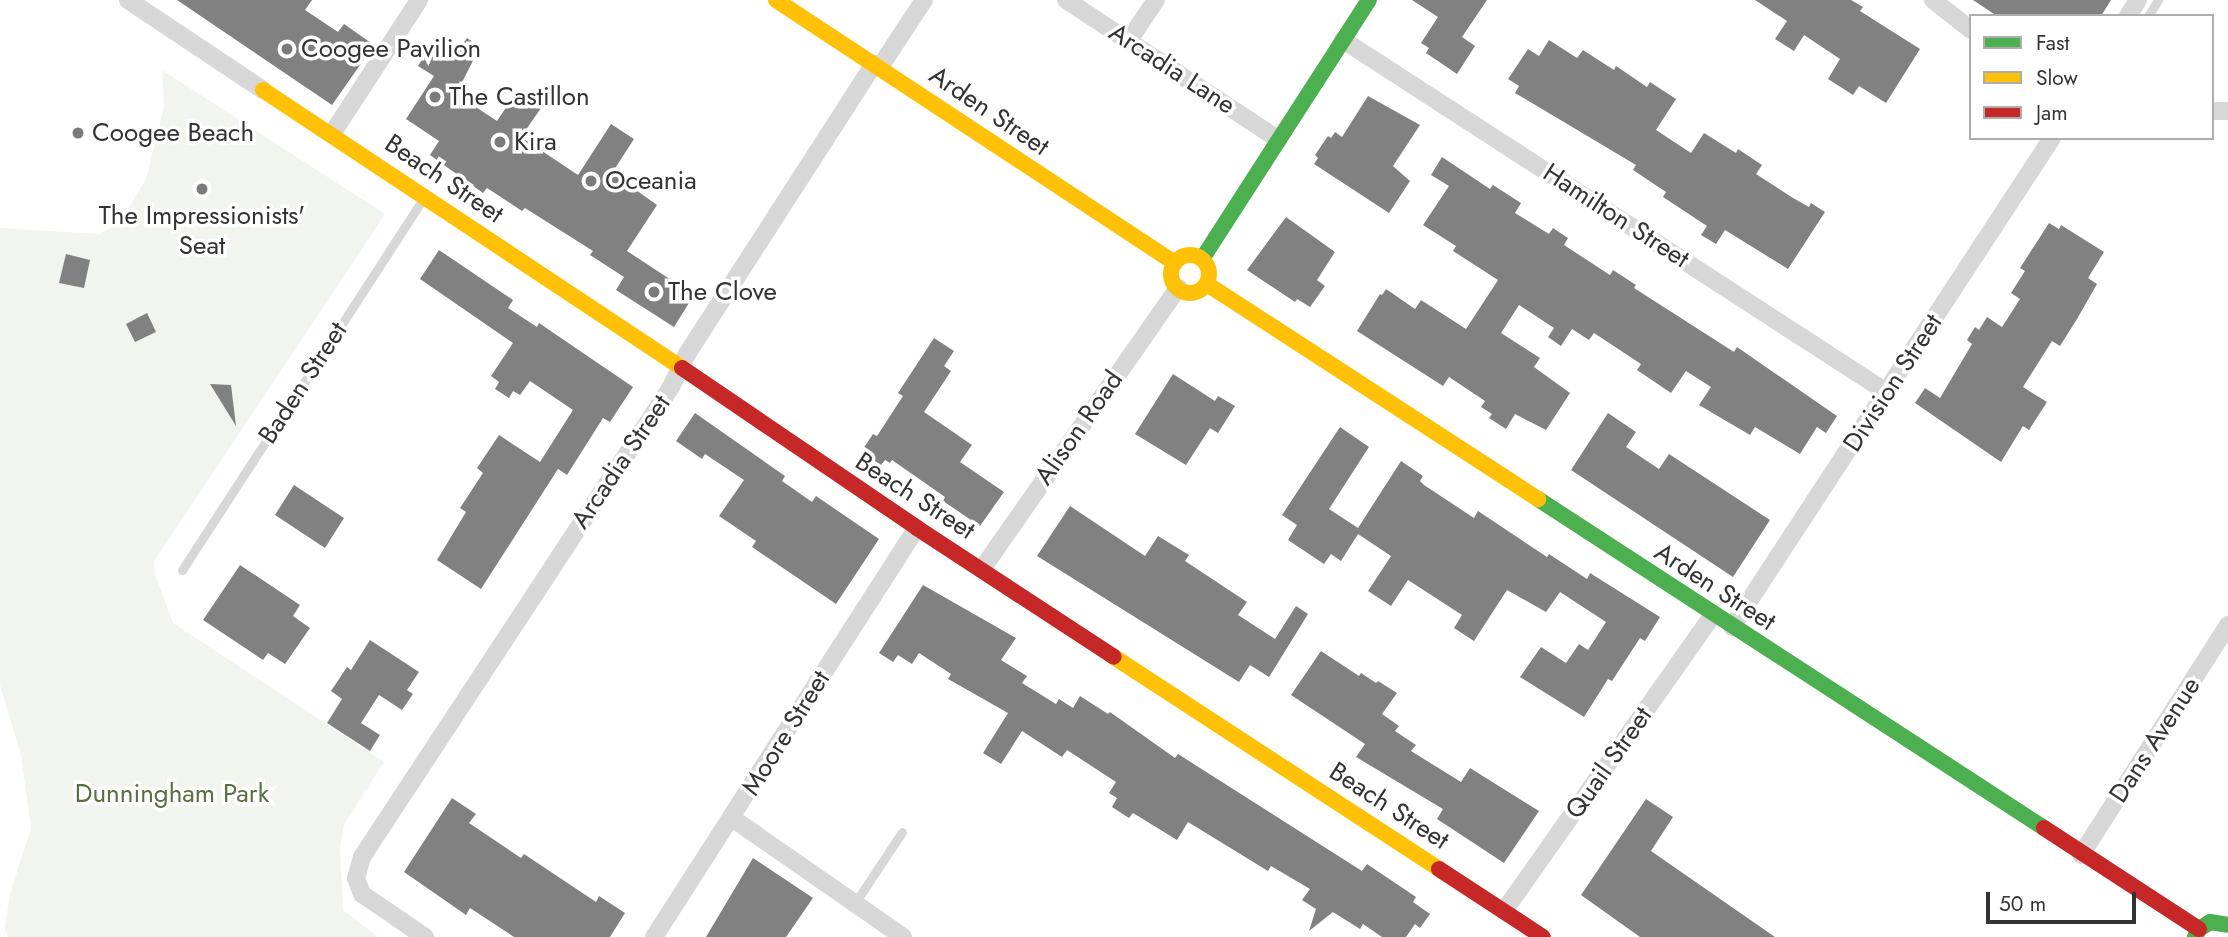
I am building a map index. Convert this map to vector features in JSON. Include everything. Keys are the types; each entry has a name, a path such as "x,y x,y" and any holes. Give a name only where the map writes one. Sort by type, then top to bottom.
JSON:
{"street":[{"path":"128,0 263,90"},
{"path":"332,134 419,0"},
{"name":"Arden Street","path":"776,0 1175,263"},
{"name":"Arcadia Street","path":"425,937 362,894 356,878 362,857 680,369 687,354 877,65 924,0"},
{"name":"Arcadia Lane","path":"1066,0 1278,139"},
{"path":"1129,40 1156,0"},
{"path":"1202,259 1369,0"},
{"path":"1933,0 1969,28"},
{"name":"Hamilton Street","path":"1343,40 1888,393"},
{"name":"Beach Street","path":"263,90 425,195 917,528 1544,937"},
{"name":"Division Street","path":"1732,627 1888,393 2051,140"},
{"path":"1188,255 1202,259 1209,273 1207,284 1190,293 1178,288 1172,279 1175,263 1188,255"},
{"name":"Arden Street","path":"1207,284 2197,933"},
{"name":"Alison Road","path":"982,569 1178,288"},
{"name":"Moore Street","path":"654,937 917,528"},
{"name":"Quail Street","path":"1504,911 1713,615"},
{"name":"Dans Avenue","path":"2081,855 2228,625"},
{"path":"732,818 903,937"},
{"path":"2197,933 2217,921 2228,925"}],"lane":[{"name":"Baden Street","path":"182,570 425,195"},
{"path":"855,903 902,832"}],"green space":[{"name":"Dunningham Park","path":"162,70 385,214 154,561 155,574 173,623 384,762 344,824 340,849 343,910 378,937 8,937 5,928 10,894 31,828 21,755 0,685 0,228 100,234 121,221 146,179 164,107"}],"building":[{"name":"Coogee Pavilion","path":"177,0 312,0 305,10 338,32 344,24 374,45 332,105"},
{"path":"1412,0 1487,0 1462,37 1475,46 1457,74 1426,53 1429,48 1421,43 1438,17"},
{"path":"1755,0 1851,0 1863,7 1860,11 1920,49 1886,103 1859,86 1853,95 1828,79 1840,59 1804,35 1794,51 1775,39 1787,21"},
{"path":"1973,0 2111,0 2102,14 1994,14"},
{"path":"436,38 457,52 467,38 480,47 456,94 497,121 517,91 541,108 521,137 578,175 611,124 634,139 612,173 657,205 627,251 694,295 674,327 616,290 624,277 590,255 593,251 525,208 522,211 487,188 483,193 430,155 439,141 406,119 434,76 418,66"},
{"path":"1549,40 1577,58 1583,50 1614,70 1616,66 1647,87 1650,82 1676,99 1656,130 1691,153 1704,133 1736,153 1738,149 1762,165 1756,174 1809,207 1811,203 1825,212 1788,269 1725,230 1716,244 1701,235 1707,226 1663,197 1666,192 1633,170 1636,165 1515,93 1519,86 1508,79 1528,49 1539,56"},
{"path":"1368,96 1420,125 1393,166 1410,181 1389,213 1314,164 1318,158 1315,155 1328,136 1331,138 1335,132 1342,137"},
{"path":"1442,157 1490,189 1493,185 1521,203 1515,213 1549,234 1553,228 1568,238 1564,245 1610,275 1613,270 1636,285 1634,288 1734,352 1737,347 1837,416 1826,433 1817,427 1800,454 1755,427 1750,435 1699,405 1711,387 1686,371 1671,393 1637,370 1641,364 1594,333 1589,340 1572,329 1561,346 1548,337 1554,328 1519,305 1501,333 1540,358 1534,367 1570,393 1546,430 1515,414 1506,429 1489,418 1492,414 1481,407 1485,401 1449,377 1443,386 1357,331 1386,289 1415,309 1421,300 1466,329 1498,280 1453,251 1456,246 1423,225 1449,186 1431,175"},
{"path":"1286,217 1335,252 1317,280 1325,286 1310,307 1297,299 1295,302 1247,270"},
{"path":"2049,223 2059,229 2061,225 2104,252 2088,278 2097,284 2077,319 2060,346 2052,341 2023,387 2047,402 2029,430 2023,426 2001,462 1915,403 1925,388 1940,398 1972,344 1967,340 1975,327 1979,330 1987,317 2002,327 2020,299 2011,293 2025,271 2020,268"},
{"path":"439,250 513,300 508,308 537,327 539,323 633,387 610,422 603,418 567,475 558,469 481,589 437,560 466,512 460,508 483,473 477,468 499,435 540,462 573,410 530,381 520,395 513,391 509,398 495,389 499,382 491,376 513,343 420,279"},
{"path":"66,254 90,260 84,288 59,283"},
{"path":"147,313 156,332 135,342 126,324"},
{"path":"934,338 954,351 944,366 951,371 924,412 972,445 960,462 1004,492 980,526 943,501 945,497 892,460 890,463 885,460 881,465 861,452 873,434 877,436 903,396 898,393"},
{"path":"1173,374 1215,401 1218,396 1235,406 1218,433 1210,428 1186,465 1135,434"},
{"path":"210,384 231,385 236,426"},
{"path":"695,413 785,476 782,481 812,502 816,496 879,539 836,604 752,547 756,541 719,516 744,480 705,454 702,459 676,441"},
{"path":"1608,413 1636,432 1626,447 1659,469 1669,454 1770,520 1733,577 1571,470"},
{"path":"1340,427 1369,447 1329,509 1358,528 1401,461 1423,476 1420,481 1424,485 1474,518 1478,511 1547,557 1549,554 1587,579 1590,573 1660,617 1645,641 1640,638 1612,681 1608,679 1584,717 1520,677 1541,647 1566,663 1579,644 1588,650 1606,622 1560,592 1546,612 1507,590 1474,641 1454,628 1462,615 1408,580 1391,606 1368,591 1391,556 1358,534 1341,561 1331,554 1324,564 1288,540 1297,525 1282,515"},
{"path":"294,485 344,518 325,548 275,515"},
{"path":"1070,506 1145,556 1158,536 1189,555 1185,561 1247,602 1238,615 1275,639 1296,606 1308,614 1269,677 1250,665 1239,682 1037,556"},
{"path":"240,565 300,605 293,616 310,628 285,664 268,653 263,660 203,620"},
{"path":"923,585 1016,638 1001,660 1027,676 1022,683 1056,704 1059,699 1073,708 1080,696 1108,714 1110,712 1175,758 1178,754 1362,871 1367,864 1416,897 1413,902 1430,914 1420,928 1415,924 1406,937 1382,937 1363,924 1360,929 1333,912 1309,931 1316,909 1302,900 1310,889 1271,866 1268,871 1188,822 1177,840 1133,813 1129,818 1112,807 1117,798 1109,793 1116,782 1067,750 1062,757 1022,731 1001,764 983,753 1008,713 948,679 951,674 919,653 912,664 898,655 893,662 879,653"},
{"path":"370,640 419,672 407,690 413,694 402,710 379,695 361,723 380,735 370,751 327,723 342,699 331,691 347,667 351,670"},
{"path":"1321,651 1359,676 1361,673 1397,693 1382,714 1399,726 1395,731 1416,745 1411,751 1461,782 1470,768 1539,811 1504,863 1437,819 1443,809 1356,757 1365,744 1291,695"},
{"path":"452,798 476,814 469,823 521,858 524,854 596,902 599,896 625,913 610,937 514,937 470,908 466,915 404,872"},
{"path":"1646,799 1673,817 1651,851 1775,937 1640,937 1581,895"},
{"path":"753,858 813,898 786,937 706,937"}],"traffic: fast":[{"path":"1202,259 1369,0"},
{"path":"1538,499 2044,828"},
{"path":"2195,937 2199,929 2210,922 2228,925"}],"traffic: slow":[{"path":"776,0 1175,263"},
{"path":"263,90 682,368"},
{"path":"1190,255 1203,261 1209,274 1203,287 1190,293 1177,287 1171,274 1177,261 1190,255"},
{"path":"1207,284 1538,499"},
{"path":"1114,657 1439,869"}],"traffic: jam":[{"path":"682,368 917,528 1114,657"},
{"path":"2044,828 2199,929"},
{"path":"1439,869 1543,937"}],"place":[{"name":"Coogee Pavilion","path":"287,49"},
{"name":"The Castillon","path":"435,97"},
{"name":"Coogee Beach","path":"78,133"},
{"name":"Kira","path":"500,142"},
{"name":"Oceania","path":"591,181"},
{"name":"The Impressionists' Seat","path":"202,189"},
{"name":"The Clove","path":"654,292"}]}
